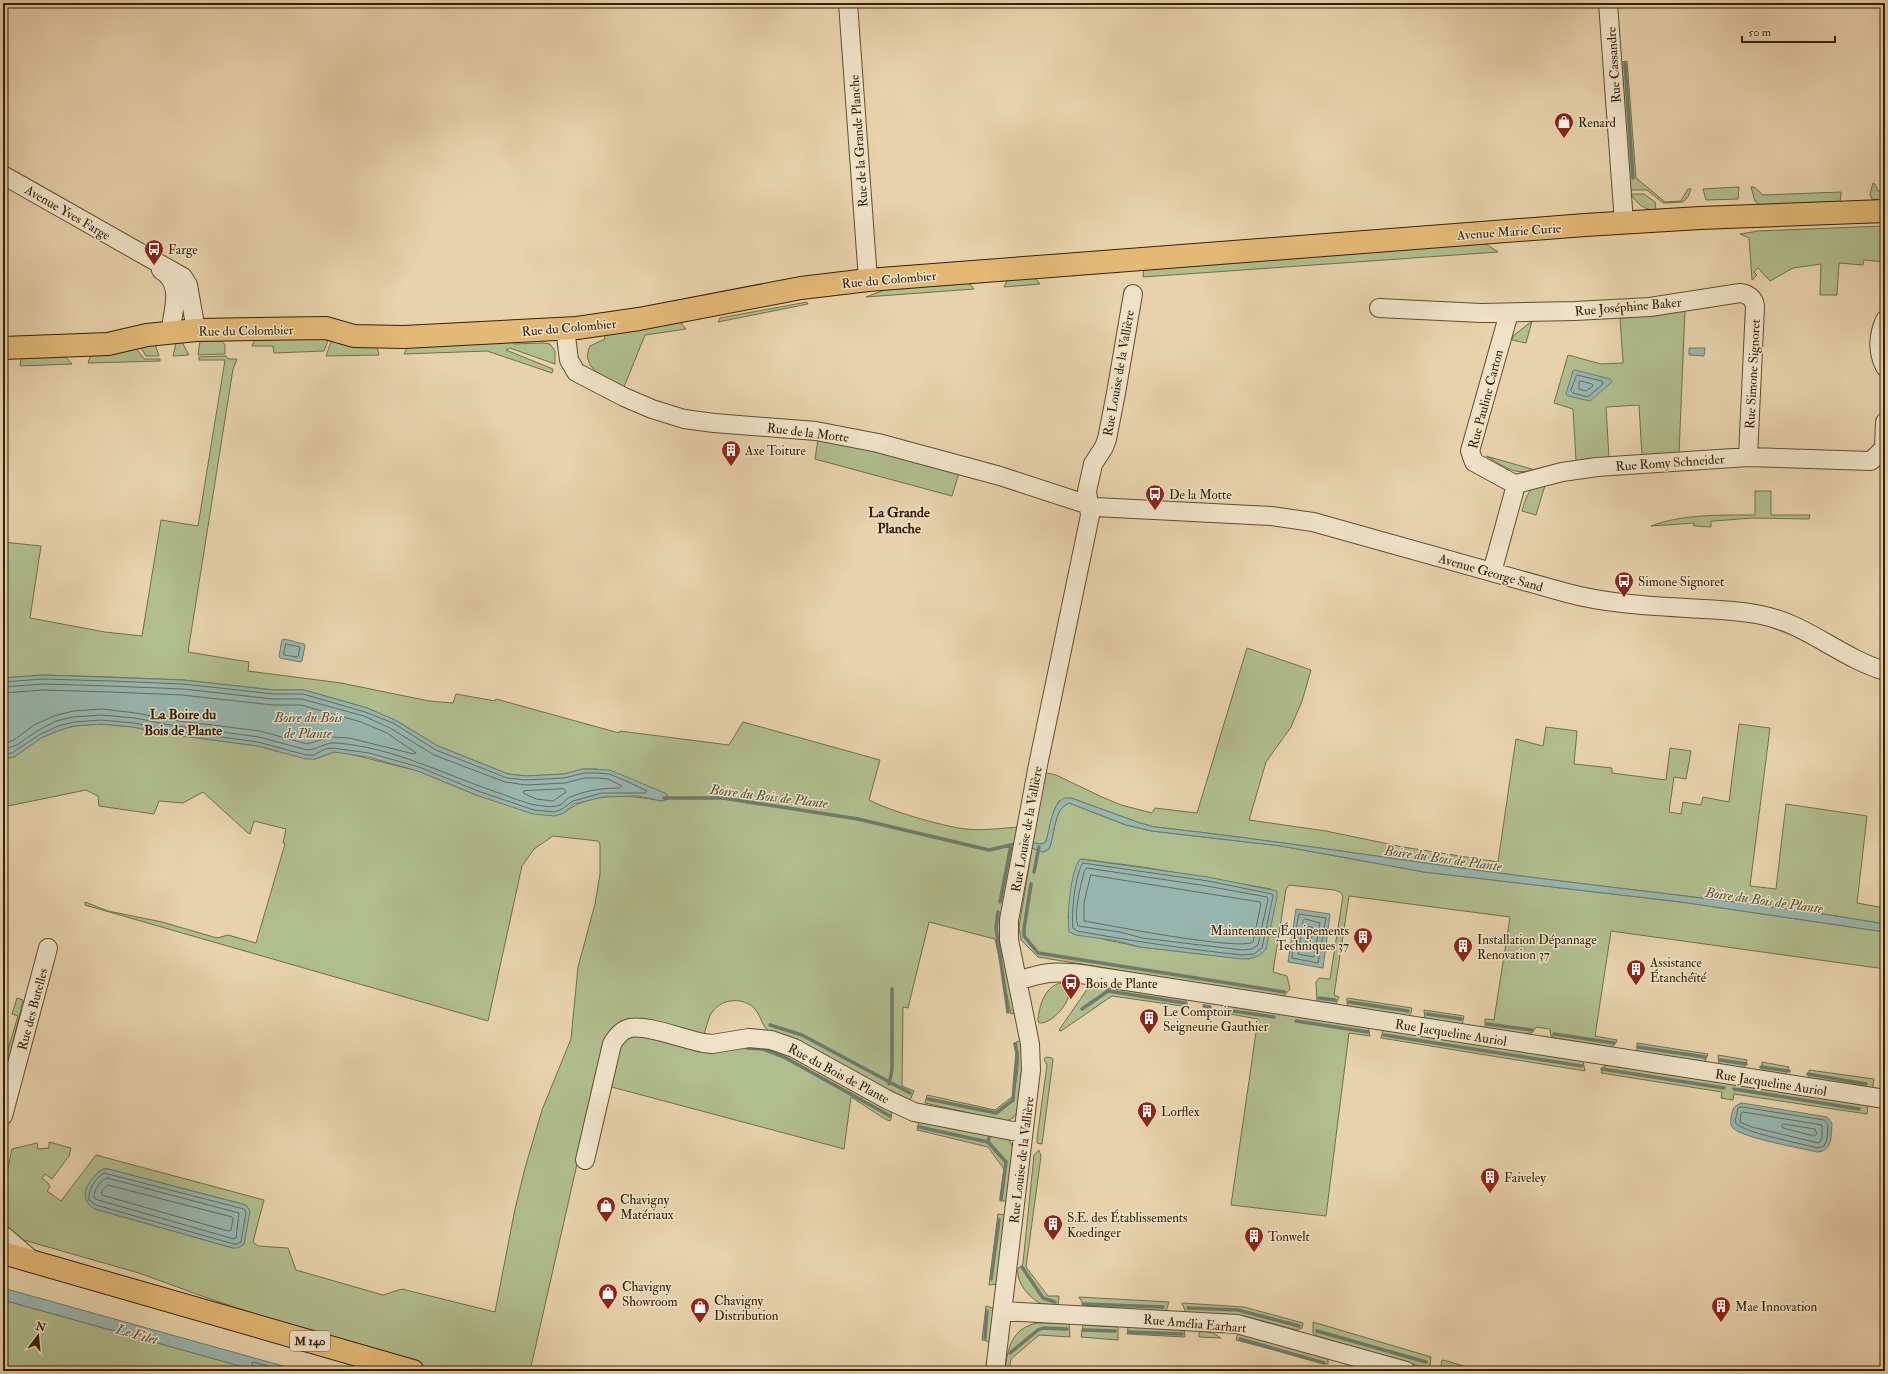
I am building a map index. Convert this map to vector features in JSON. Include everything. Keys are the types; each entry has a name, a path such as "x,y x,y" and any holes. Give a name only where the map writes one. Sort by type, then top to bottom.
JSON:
{"main road":[{"name":"Avenue Marie Curie","path":"1133,259 1624,223 1885,211"},
{"name":"Rue du Colombier","path":"3,348 108,344 147,335 196,330 326,328 354,336 404,337 571,328 639,319 801,288 868,280 1133,259"},
{"name":"M 140","path":"3,1253 413,1371"}],"street":[{"name":"Rue de la Grande Planche","path":"848,3 868,280"},
{"name":"Rue Cassandre","path":"1608,3 1624,223"},
{"name":"Avenue Yves Farge","path":"3,176 183,277 188,284 196,330"},
{"name":"Avenue Yves Farge","path":"133,250 172,279 176,287 176,297 170,333"},
{"name":"Rue Joséphine Baker","path":"1379,308 1448,312 1509,313 1650,307 1740,293 1746,294"},
{"name":"Rue Louise de la Vallière","path":"995,1371 1032,1058 1009,940 1009,920 1038,765 1090,515 1087,506 1087,491 1093,464 1107,439 1133,294"},
{"name":"Rue Simone Signoret","path":"1746,294 1752,299 1756,306 1748,457"},
{"name":"Rue Pauline Carton","path":"1509,313 1470,451 1474,462 1516,485"},
{"path":"1885,320 1881,329 1879,351 1880,359 1885,367"},
{"name":"Rue de la Motte","path":"571,328 567,351 572,366 576,372 590,378 601,386 638,403 684,418 718,423 810,430 878,443 1000,476 1087,506"},
{"name":"Rue Romy Schneider","path":"1516,485 1562,472 1597,467 1748,457 1881,457 1885,422"},
{"path":"1492,572 1516,485"},
{"name":"Avenue George Sand","path":"1087,506 1100,508 1271,516 1300,520 1329,526 1567,594 1605,602 1741,612 1770,617 1805,630 1858,660 1885,672"},
{"name":"Rue des Butelles","path":"3,1116 48,948"},
{"name":"Rue Jacqueline Auriol","path":"1018,981 1046,972 1057,971 1081,974 1885,1099"},
{"name":"Rue du Bois de Plante","path":"585,1160 612,1044 623,1031 636,1027 712,1044 749,1038 777,1042 794,1048 888,1100 914,1112 1023,1133"},
{"path":"3,1235 34,1262"},
{"name":"Rue Amélia Earhart","path":"1002,1311 1237,1324 1406,1371"}],"green space":[{"path":"1627,61 1636,178 1665,202 1681,201 1688,189 1691,189 1688,197 1683,202 1663,203 1647,190 1630,190 1622,66 1622,62"},
{"path":"1873,183 1878,191 1885,190 1885,201 1872,199 1870,194"},
{"path":"1739,187 1738,199 1706,200 1703,189"},
{"path":"1751,187 1754,187 1763,195 1841,192 1840,203 1761,206 1755,201"},
{"path":"1631,194 1644,194 1655,202 1656,210 1641,206"},
{"path":"1883,226 1885,229 1885,262 1864,260 1863,265 1839,263 1837,295 1820,295 1821,264 1793,268 1770,281 1758,268 1754,272 1757,275 1752,280 1749,238 1740,234 1758,231"},
{"path":"1481,243 1486,244 1498,252 1143,277 1144,267"},
{"path":"1035,278 1040,284 1004,287 1008,279"},
{"path":"965,282 970,284 974,289 866,297 887,289"},
{"path":"807,302 808,304 718,322 720,318"},
{"path":"1685,310 1679,454 1642,456 1639,405 1606,407 1609,458 1576,461 1573,409 1554,403 1568,355 1601,364 1623,363 1620,317"},
{"path":"1532,321 1526,343 1512,340 1513,336"},
{"path":"680,322 686,329 645,335 624,387 603,377 588,361 590,346 605,339 604,335"},
{"path":"329,338 324,351 274,353 273,346 252,346 255,339"},
{"path":"332,339 377,347 379,355 326,356"},
{"path":"200,341 222,341 225,345 225,354 198,355"},
{"path":"513,341 514,344 550,344 555,351 555,364 510,348 506,350 553,369 552,373 487,351 404,354 408,346"},
{"path":"182,342 189,355 173,356 176,343"},
{"path":"155,344 159,356 146,356 140,346"},
{"path":"135,347 144,359 160,359 160,361 88,363 91,354"},
{"path":"65,356 72,364 20,366 21,358"},
{"path":"226,356 228,359 237,359 233,369 188,652 249,662 248,671 341,683 429,701 453,703 456,694 495,701 496,699 619,733 620,731 729,745 743,722 880,760 869,800 890,809 930,821 972,830 1020,827 1016,853 1017,1013 1011,1014 995,939 929,922 908,1008 903,1007 902,1086 914,1091 910,1100 770,1032 765,1027 755,1009 745,1002 740,1001 728,1001 717,1007 710,1016 704,1034 647,1022 605,1041 530,1371 429,1371 213,1300 139,1273 20,1239 8,1229 3,1221 3,1194 12,1149 37,1143 38,1149 49,1148 49,1142 71,1148 69,1156 52,1179 45,1174 42,1178 50,1187 47,1191 61,1201 96,1155 264,1200 253,1242 258,1246 288,1248 296,1270 383,1295 402,1289 495,1312 515,1209 525,1168 542,1110 571,1039 578,967 595,904 600,874 600,844 598,841 553,836 534,849 522,866 488,1021 85,905 85,902 108,911 162,922 217,938 228,935 256,943 285,844 283,843 286,829 254,821 250,834 203,792 183,803 159,801 154,814 99,806 98,796 86,790 3,807 3,759 14,757 41,738 60,730 74,726 101,724 133,727 168,734 258,746 315,759 334,752 346,753 418,771 476,795 564,813 574,806 598,798 624,796 662,801 666,794 597,769 583,769 564,774 526,776 508,774 438,746 395,720 367,708 304,690 274,690 183,680 111,677 43,675 3,678 3,542 41,546 30,618 105,632 142,636 161,520 198,526 225,360 199,360 199,357","holes":["103,1169 108,1169 246,1205 244,1244 233,1248 95,1209 98,1172"]},
{"path":"818,439 840,442 959,473 952,496 815,459"},
{"path":"1486,456 1535,470 1528,472 1515,471"},
{"path":"1546,482 1536,515 1522,511 1529,492 1535,486"},
{"path":"1755,491 1771,491 1771,515 1810,515 1809,519 1752,518 1711,521 1711,527 1694,526 1694,523 1651,526 1689,517 1715,515 1755,515"},
{"path":"1247,648 1311,670 1302,701 1291,727 1266,762 1249,820 1326,831 1403,847 1498,862 1516,739 1543,746 1546,727 1577,731 1574,764 1612,768 1612,773 1666,780 1670,748 1691,751 1686,779 1674,777 1669,812 1681,814 1683,802 1701,805 1703,797 1729,802 1739,724 1770,728 1750,886 1776,889 1786,804 1867,816 1857,903 1885,908 1885,924 1754,905 1537,878 1155,827 1071,798 1059,801 1055,808 1046,842 1042,844 1033,843 1044,777 1047,773 1056,775 1121,805 1152,813 1155,808 1197,813"},
{"path":"1069,803 1126,825 1152,831 1281,846 1424,872 1681,902 1885,932 1885,969 1611,931 1595,1036 1617,1040 1612,1047 1556,1038 1551,1036 1550,1029 1536,1027 1532,1033 1513,1034 1485,1028 1485,1019 1494,1020 1510,917 1349,896 1334,995 1339,997 1336,1004 1317,1001 1316,982 1319,978 1330,979 1343,896 1340,892 1334,890 1289,885 1286,889 1273,972 1287,976 1290,989 1283,997 1038,957 1021,940 1019,927 1032,848 1043,852 1049,849 1057,817 1064,806","holes":["1082,859 1149,868 1271,889 1249,959 1140,947 1103,939 1068,918 1076,869"]},
{"path":"1060,983 1069,986 1070,991 1065,1004 1056,1016 1044,1023 1039,1023 1038,1021 1043,998 1050,989"},
{"path":"1092,985 1185,999 1189,1007 1112,996 1061,1031 1059,1030 1088,988"},
{"path":"17,998 23,1000 3,1085 3,1066 18,1016 12,1014"},
{"path":"1347,998 1412,1008 1408,1017 1349,1007"},
{"path":"1228,1005 1368,1027 1370,1036 1349,1033 1326,1216 1231,1205 1258,1019 1224,1013 1226,1006"},
{"path":"1424,1010 1464,1016 1462,1025 1425,1018"},
{"path":"1383,1030 1583,1061 1585,1071 1381,1038"},
{"path":"636,1035 756,1044 780,1051 885,1106 891,1112 892,1116 890,1121 885,1119 851,1097 844,1149 608,1086 617,1050 625,1039"},
{"path":"1020,1041 1025,1048 1019,1110 1013,1118 1006,1121 925,1103 927,1095 995,1110 1013,1096 1018,1062 1016,1042"},
{"path":"1637,1043 1708,1054 1704,1064 1639,1053 1637,1051"},
{"path":"1718,1055 1747,1060 1743,1069 1719,1066"},
{"path":"1046,1057 1052,1058 1053,1060 1042,1144 1037,1143 1037,1139 1047,1065 1044,1059"},
{"path":"1762,1062 1789,1067 1785,1076 1762,1071"},
{"path":"1607,1065 1868,1105 1867,1114 1734,1094 1733,1100 1721,1098 1722,1092 1601,1073 1603,1067"},
{"path":"1809,1070 1874,1079 1872,1092 1809,1081"},
{"path":"919,1121 1006,1137 1011,1143 1014,1151 1008,1201 1000,1201 1004,1169 988,1147 917,1130"},
{"path":"1039,1150 1041,1156 1026,1267 1048,1296 1059,1296 1058,1306 1045,1305 1034,1300 1022,1285 1018,1273 1018,1268 1022,1266 1023,1263 1034,1155"},
{"path":"998,1214 1005,1215 997,1282 996,1284 989,1285"},
{"path":"1079,1297 1169,1302 1166,1311 1163,1312 1092,1308 1083,1304"},
{"path":"3,1300 258,1371 3,1371"},
{"path":"1182,1303 1244,1307 1303,1323 1302,1328 1297,1330 1244,1316 1223,1314 1215,1316 1186,1313"},
{"path":"986,1306 995,1309 991,1342 982,1340"},
{"path":"1313,1322 1431,1357 1430,1366 1426,1368 1317,1336 1313,1333"},
{"path":"1037,1323 1069,1323 1070,1337 1039,1335 1011,1359 1009,1371 1005,1371 1009,1347 1016,1335 1029,1326"},
{"path":"1083,1325 1118,1327 1118,1340 1081,1337"},
{"path":"1131,1325 1184,1329 1185,1337 1127,1334 1128,1328"},
{"path":"1202,1331 1213,1333 1221,1338 1199,1337 1199,1332"},
{"path":"1238,1333 1328,1358 1328,1364 1236,1340"},
{"path":"1442,1360 1447,1361 1480,1371 1440,1371"}],"water":[{"path":"1689,348 1705,348 1704,356 1689,355"},
{"path":"1575,370 1610,379 1612,382 1590,401 1568,396 1566,394 1573,371"},
{"path":"284,639 304,644 305,646 302,661 300,662 280,658 279,656 282,640"},
{"name":"Boire du Bois de Plante","path":"43,675 183,680 274,690 304,690 367,708 395,720 438,746 508,774 526,776 564,774 583,769 610,770 667,794 668,799 662,801 638,796 603,797 574,804 564,813 555,816 533,814 476,795 418,771 368,757 334,752 315,759 306,759 258,746 168,734 133,727 101,724 74,726 60,730 41,738 14,757 3,759 3,678"},
{"path":"1064,798 1071,798 1155,827 1489,872 1798,910 1885,924 1885,932 1681,902 1424,872 1281,846 1152,831 1126,825 1069,803 1064,806 1057,817 1049,849 1043,852 1032,848 1033,843 1042,844 1046,842 1056,806"},
{"path":"1080,859 1208,877 1277,891 1266,949 1256,957 1242,959 1140,947 1118,941 1076,935 1069,932 1068,915 1072,884"},
{"path":"1296,909 1330,914 1323,968 1288,962"},
{"path":"1742,1103 1827,1117 1832,1123 1829,1146 1822,1151 1817,1152 1759,1139 1739,1132 1733,1128 1731,1119 1732,1111 1736,1105"},
{"path":"103,1169 108,1169 246,1205 250,1211 244,1244 238,1248 233,1248 95,1209 89,1205 86,1200 86,1189 93,1178"},
{"name":"Le Filet","path":"3,1288 301,1371 258,1371 3,1300"}],"waterway":[{"path":"1625,64 1633,178"},
{"name":"Boire du Bois de Plante","path":"664,798 723,798 858,819 989,850 1015,844"},
{"path":"1000,902 1011,845"},
{"path":"1034,872 1039,847"},
{"path":"1031,884 1024,936 1038,953 1284,992"},
{"path":"998,912 996,928 1008,1012"},
{"path":"889,1084 892,1070 892,989"},
{"path":"1082,1009 1108,991 1107,989"},
{"path":"1108,991 1185,1003"},
{"path":"1319,998 1335,1000"},
{"path":"1349,1002 1408,1011"},
{"path":"1204,1006 1210,1007"},
{"path":"1226,1010 1274,1017"},
{"path":"1427,1014 1461,1019"},
{"path":"1296,1021 1368,1032"},
{"path":"1487,1024 1532,1030"},
{"path":"770,1025 802,1035 910,1093"},
{"path":"1554,1034 1614,1043"},
{"path":"1384,1035 1582,1066"},
{"path":"928,1099 996,1113 1013,1100 1017,1053 1015,1044"},
{"path":"1638,1047 1705,1057"},
{"path":"747,1048 763,1049 784,1057 890,1116"},
{"path":"1720,1060 1746,1064"},
{"path":"1761,1067 1789,1071"},
{"path":"1602,1069 1724,1088"},
{"path":"1808,1074 1866,1084"},
{"path":"1734,1089 1859,1109"},
{"path":"919,1127 988,1142 989,1138"},
{"path":"988,1142 1006,1162 1001,1199"},
{"path":"991,1279 999,1220"},
{"path":"1022,1267 1043,1298 1055,1302"},
{"path":"1083,1304 1163,1307"},
{"path":"1188,1308 1238,1310 1299,1326"},
{"path":"985,1338 987,1311"},
{"path":"1010,1353 1038,1330 1043,1328 1067,1329"},
{"path":"1083,1330 1115,1331"},
{"path":"1317,1331 1426,1362"},
{"path":"1129,1332 1182,1334"},
{"path":"1240,1339 1324,1363"},
{"path":"1445,1368 1455,1371"}],"place":[{"name":"Renard","path":"1564,139"},
{"name":"Farge","path":"154,266"},
{"name":"Axe Toiture","path":"731,467"},
{"name":"De la Motte","path":"1155,511"},
{"name":"Simone Signoret","path":"1624,598"},
{"name":"Maintenance Équipements Techniques 37","path":"1363,954"},
{"name":"Installation Dépannage Renovation 37","path":"1463,963"},
{"name":"Assistance Étanchéïté","path":"1636,986"},
{"name":"Bois de Plante","path":"1071,1000"},
{"name":"Le Comptoir Seigneurie Gauthier","path":"1149,1035"},
{"name":"Lorflex","path":"1147,1128"},
{"name":"Faiveley","path":"1490,1194"},
{"name":"Chavigny Matériaux","path":"606,1223"},
{"name":"S.E. des Établissements Koedinger","path":"1053,1241"},
{"name":"Tonwelt","path":"1254,1253"},
{"name":"Chavigny Showroom","path":"608,1310"},
{"name":"Mae Innovation","path":"1721,1323"},
{"name":"Chavigny Distribution","path":"700,1324"}],"district":[{"name":"La Grande Planche","path":"899,520"},
{"name":"La Boire du Bois de Plante","path":"183,722"}]}
